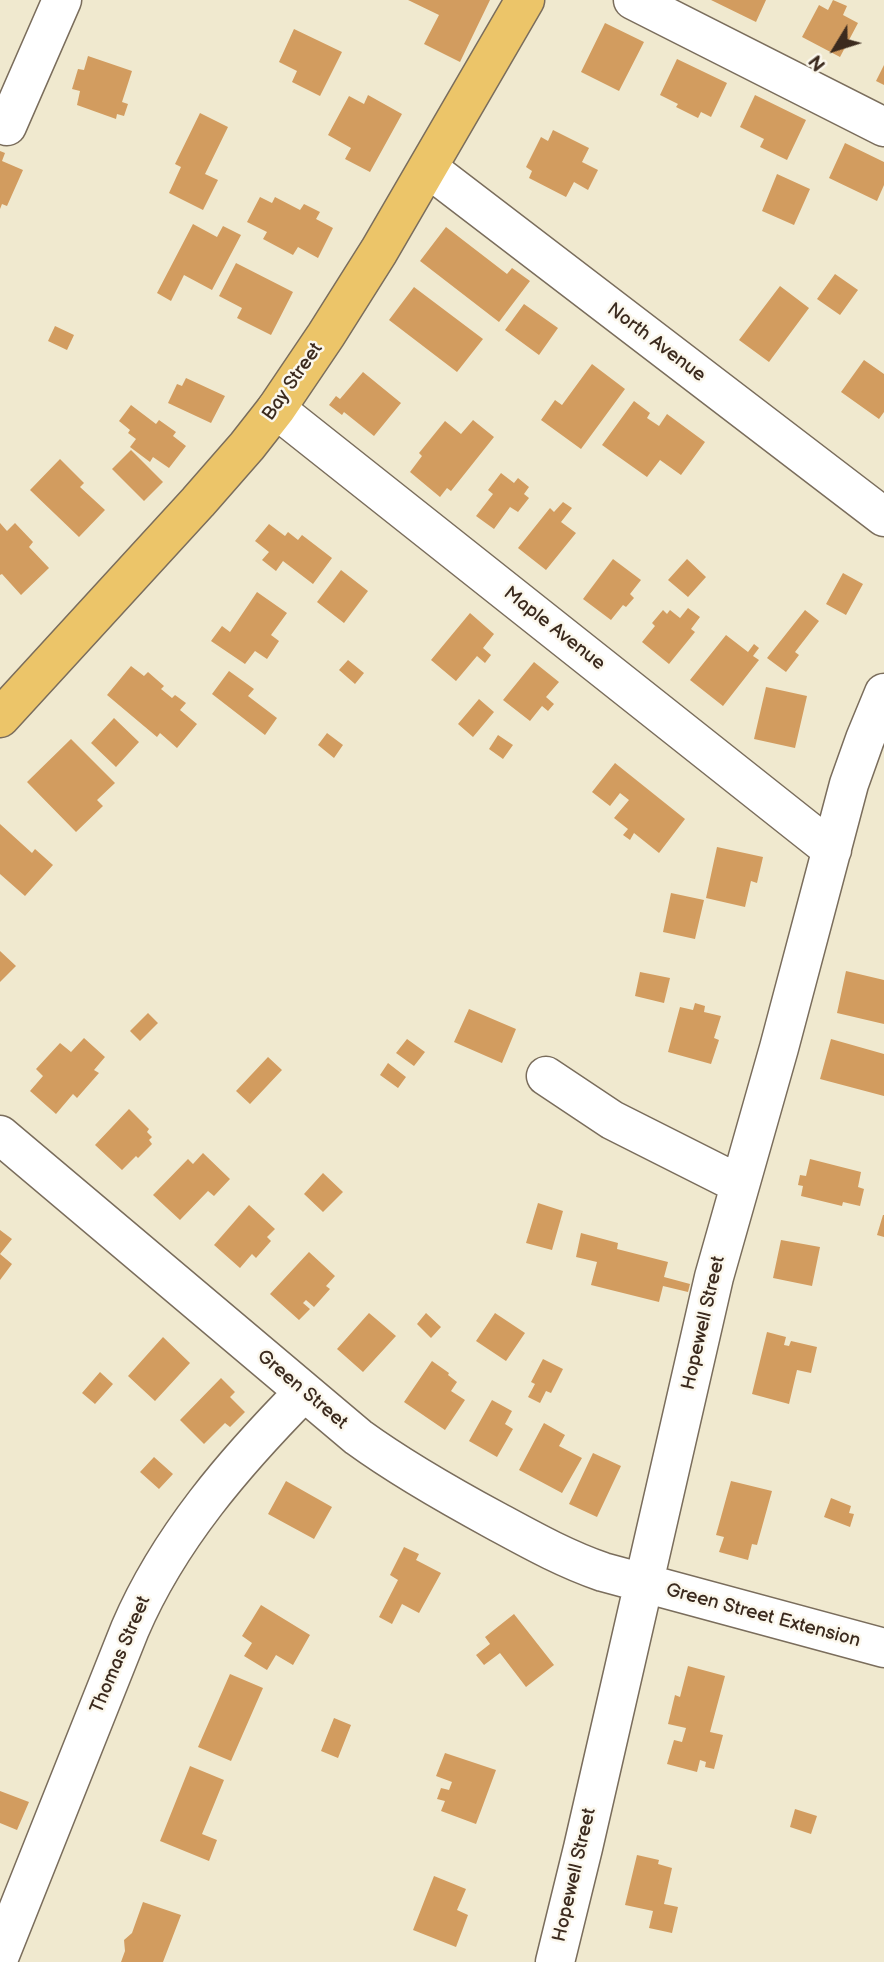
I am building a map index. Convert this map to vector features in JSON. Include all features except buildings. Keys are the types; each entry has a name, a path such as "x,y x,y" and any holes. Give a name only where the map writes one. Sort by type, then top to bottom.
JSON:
{"main road":[{"name":"Bay Street","path":"0,718 198,502 276,409 354,291 525,0"}],"street":[{"path":"7,126 62,0"},
{"path":"633,0 884,127"},
{"name":"North Avenue","path":"428,168 884,517"},
{"name":"Maple Avenue","path":"276,409 832,850"},
{"name":"Hopewell Street","path":"555,1962 714,1277 857,760 884,693"},
{"path":"546,1076 612,1120 739,1184"},
{"name":"Green Street","path":"0,1135 358,1437 407,1472 559,1555 642,1583"},
{"name":"Thomas Street","path":"0,1955 150,1584 173,1547 225,1479 252,1446 304,1392"},
{"name":"Green Street Extension","path":"642,1583 884,1648"}]}
